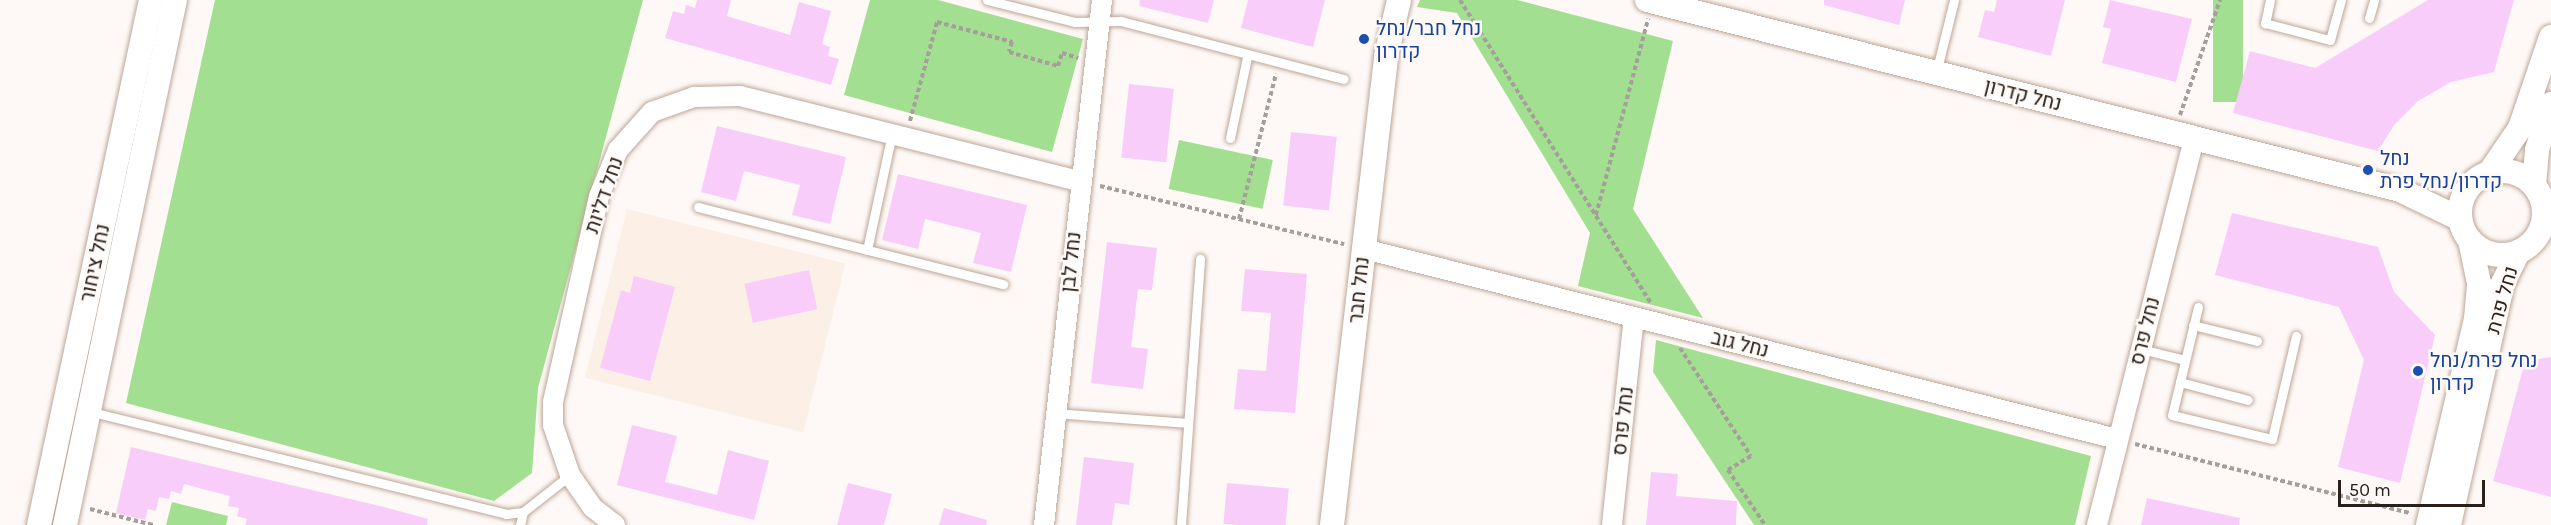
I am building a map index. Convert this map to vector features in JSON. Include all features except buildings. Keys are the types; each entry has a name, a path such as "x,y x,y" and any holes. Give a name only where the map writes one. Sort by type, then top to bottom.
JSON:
{"street":[{"name":"נחל ציחור","path":"39,525 151,0"},
{"name":"נחל ציחור","path":"67,514 175,0"},
{"name":"נחל לבן","path":"1044,525 1079,181 1102,0"},
{"name":"נחל חבר","path":"1379,0 1386,56"},
{"name":"נחל חבר","path":"1332,525 1386,56 1399,0"},
{"name":"נחל קדרון","path":"1657,1 2400,190 2465,230"},
{"path":"2481,177 2514,172 2534,185 2548,209 2534,245 2494,254 2465,230 2462,197 2520,128 2551,37"},
{"name":"נחל דליות","path":"615,525 592,508 570,475 553,424 556,372 599,196 632,129 671,103 716,95 767,102 1079,181"},
{"path":"2534,185 2536,150 2551,104"},
{"name":"נחל פרס","path":"2097,525 2140,349 2184,135"},
{"name":"נחל קדרון","path":"2400,190 2481,177"},
{"name":"נחל פרת","path":"2436,523 2478,309 2477,268 2465,230"},
{"name":"נחל פרת","path":"2436,523 2502,285 2534,245"},
{"name":"נחל גוב","path":"1364,249 2117,440"},
{"name":"נחל פרס","path":"1612,525 1634,317"}],"lane":[{"path":"987,0 1075,22 1121,21 1247,57 1344,79"},
{"path":"1936,73 1954,0"},
{"path":"2271,0 2265,22 2330,40 2341,0"},
{"path":"2369,18 2374,0"},
{"path":"1230,138 1247,57"},
{"path":"867,250 899,135"},
{"path":"698,207 1003,284"},
{"path":"1181,525 1200,259"},
{"path":"2198,307 2172,415 2272,439 2296,336"},
{"path":"2193,325 2257,341"},
{"path":"2140,349 2185,360"},
{"path":"2180,382 2248,400"},
{"path":"88,411 506,514 523,512 570,475"},
{"path":"1055,413 1188,423"},
{"path":"520,525 523,512"}],"path":[{"path":"1460,0 1665,325 1751,456 1728,470 1765,525"},
{"path":"2184,135 2220,0"},
{"path":"1596,216 1657,1"},
{"path":"899,135 937,22 1012,42 1009,52 1058,66 1062,53 1095,63"},
{"path":"1239,219 1278,64"},
{"path":"1079,181 1364,249"},
{"path":"2117,440 2436,523"},
{"path":"67,514 153,525"}],"shaded area":[{"path":"627,209 845,263 803,432 585,378"}],"green space":[{"path":"215,0 643,0 538,388 532,473 494,501 126,403"},
{"path":"870,0 938,0 1083,39 1052,152 844,95"},
{"path":"1420,0 1517,0 1673,41 1633,209 1703,318 1578,286 1590,233 1457,13 1417,7"},
{"path":"2213,0 2243,0 2243,102 2213,102"},
{"path":"1179,140 1273,160 1263,209 1169,189"},
{"path":"1656,340 2091,456 2075,525 1754,525 1653,372"},
{"path":"172,502 228,516 226,525 166,525"}],"place":[{"name":"נחל חבר/נחל קדרון","path":"1364,39"},
{"name":"נחל קדרון/נחל פרת","path":"2368,170"},
{"name":"נחל פרת/נחל קדרון","path":"2418,371"}]}
